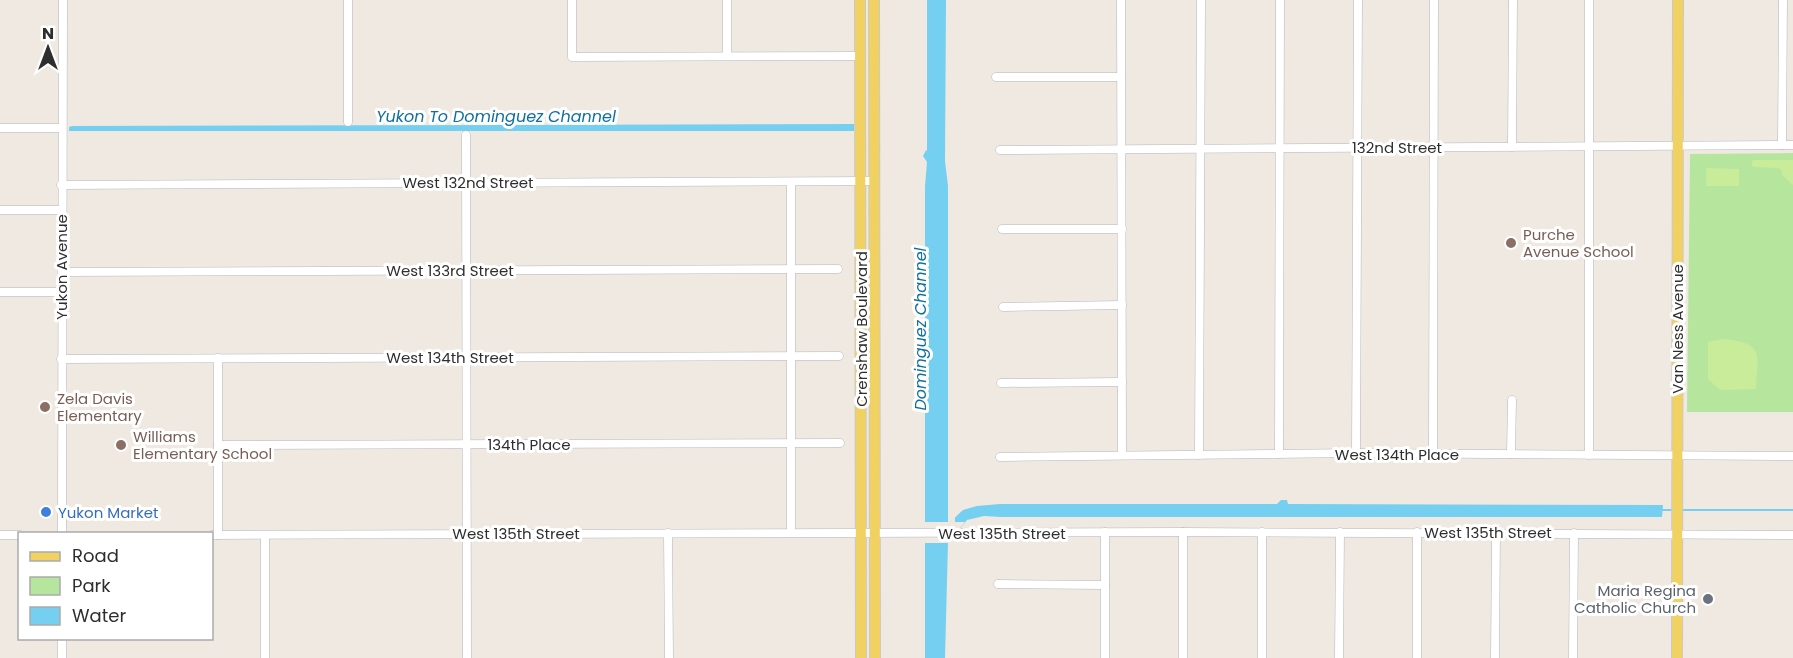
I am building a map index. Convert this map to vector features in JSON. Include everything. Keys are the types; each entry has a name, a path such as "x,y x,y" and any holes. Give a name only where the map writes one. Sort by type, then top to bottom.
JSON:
{"main road":[{"name":"Crenshaw Boulevard","path":"860,0 861,658"},
{"name":"Crenshaw Boulevard","path":"874,0 874,658"},
{"name":"Van Ness Avenue","path":"1677,658 1678,0"},
{"path":"861,56 874,56"},
{"path":"861,636 874,636"}],"street":[{"name":"Yukon Avenue","path":"62,532 63,0"},
{"path":"348,0 348,122"},
{"path":"572,0 572,57 861,56"},
{"path":"727,0 727,56"},
{"path":"1121,0 1122,456"},
{"path":"1199,455 1202,0"},
{"path":"1279,454 1280,0"},
{"path":"1356,453 1358,0"},
{"path":"1434,0 1434,454"},
{"path":"1512,147 1513,0"},
{"path":"1589,0 1589,455"},
{"path":"1782,145 1783,0"},
{"path":"996,77 1121,77"},
{"path":"0,128 62,128"},
{"path":"466,135 466,658"},
{"name":"132nd Street","path":"1000,150 1793,145"},
{"name":"West 132nd Street","path":"61,184 874,181"},
{"path":"791,182 791,532"},
{"path":"0,210 62,210"},
{"path":"1002,229 1122,229"},
{"name":"West 133rd Street","path":"62,272 838,269"},
{"path":"0,292 62,292"},
{"path":"1003,307 1122,305"},
{"name":"West 134th Street","path":"61,359 839,356"},
{"path":"215,535 218,358"},
{"path":"1001,383 1122,382"},
{"path":"1511,454 1512,400"},
{"name":"134th Place","path":"218,446 840,443"},
{"name":"West 134th Place","path":"1000,457 1356,453 1793,456"},
{"name":"West 135th Street","path":"215,535 791,532 1496,532 1793,535"},
{"path":"1105,532 1105,658"},
{"path":"1183,532 1183,658"},
{"path":"1262,532 1262,658"},
{"path":"1339,658 1340,532"},
{"path":"1417,532 1417,658"},
{"path":"1495,658 1496,532"},
{"path":"668,533 669,658"},
{"path":"1573,658 1574,533"},
{"path":"0,535 18,535"},
{"path":"265,535 265,658"},
{"path":"998,584 1105,585"},
{"path":"62,640 62,658"}],"green space":[{"path":"1793,153 1793,412 1687,412 1690,154"},
{"path":"1793,160 1793,185 1782,175 1779,168 1754,167 1752,161"},
{"path":"1706,168 1739,169 1739,186 1706,186"},
{"path":"1724,339 1747,344 1753,348 1758,359 1756,389 1720,390 1708,379 1708,342"}],"water":[{"path":"927,0 946,0 948,524 963,510 1000,504 1277,504 1281,500 1287,500 1288,504 1663,505 1662,517 984,516 967,520 948,542 945,658 925,658 925,186 927,162 923,156 927,151"},
{"path":"854,124 854,131 69,131 69,127 72,126"}],"pier":[{"path":"955,517 955,522 965,522 950,543 925,543 925,522 950,522"}],"waterway":[{"path":"1661,510 1673,510"},
{"path":"1682,510 1793,510"}],"place":[{"name":"Purche Avenue School","path":"1511,243"},
{"name":"Zela Davis Elementary","path":"45,407"},
{"name":"Williams Elementary School","path":"121,445"},
{"name":"Yukon Market","path":"46,512"},
{"name":"Maria Regina Catholic Church","path":"1708,599"}],"water label":[{"name":"Yukon To Dominguez Channel","path":"496,116"},
{"name":"Dominguez Channel","path":"920,329"}]}
